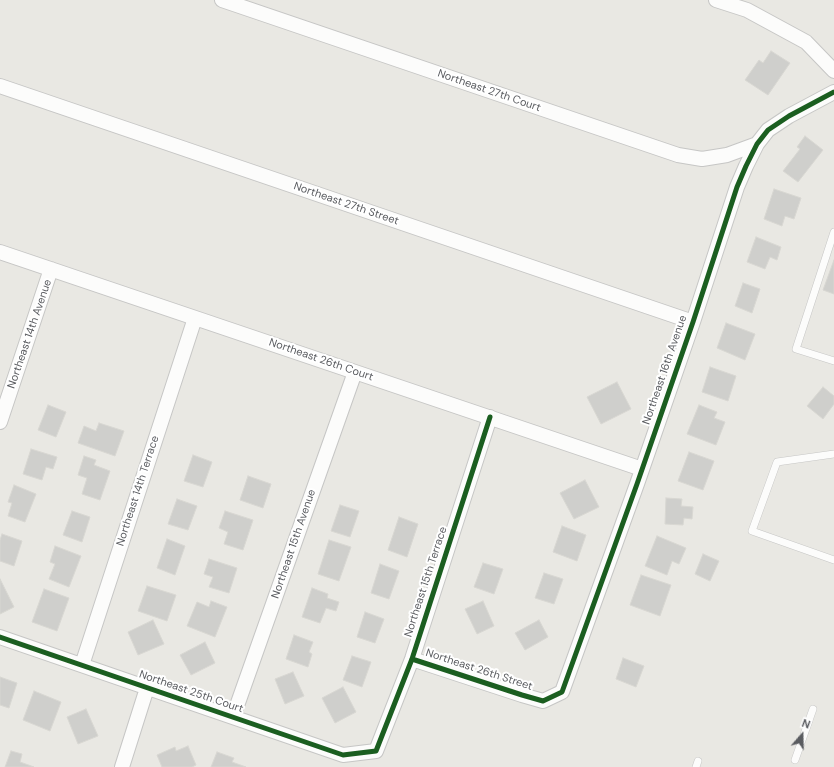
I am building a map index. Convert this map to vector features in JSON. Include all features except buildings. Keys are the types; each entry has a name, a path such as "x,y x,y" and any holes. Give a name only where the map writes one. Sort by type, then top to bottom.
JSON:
{"street":[{"name":"Northeast 27th Court","path":"222,0 678,155 702,159 727,155 757,144"},
{"path":"716,0 747,10 806,42 834,71"},
{"name":"Northeast 27th Street","path":"0,86 693,322"},
{"name":"Northeast 16th Avenue","path":"562,692 693,322 737,187 757,144 768,130 789,116 820,101 834,92"},
{"name":"Northeast 26th Court","path":"0,252 642,469"},
{"name":"Northeast 14th Avenue","path":"0,422 52,269"},
{"name":"Northeast 14th Terrace","path":"82,665 195,318"},
{"name":"Northeast 15th Avenue","path":"233,717 355,372"},
{"name":"Northeast 15th Terrace","path":"376,750 412,659 490,417"},
{"name":"Northeast 25th Court","path":"0,637 343,755 376,750"},
{"name":"Northeast 26th Street","path":"412,659 543,701 562,692"},
{"path":"122,767 147,688"}],"lane":[{"path":"834,232 796,349 834,361"},
{"path":"834,454 777,462 752,531 834,560"},
{"path":"795,760 813,709"}],"cycle path":[{"path":"412,659 543,701 562,692 637,484 693,322 737,187 746,166 757,144 768,130 789,116 834,92"},
{"path":"0,637 343,755 376,751 412,659 490,417"}]}
